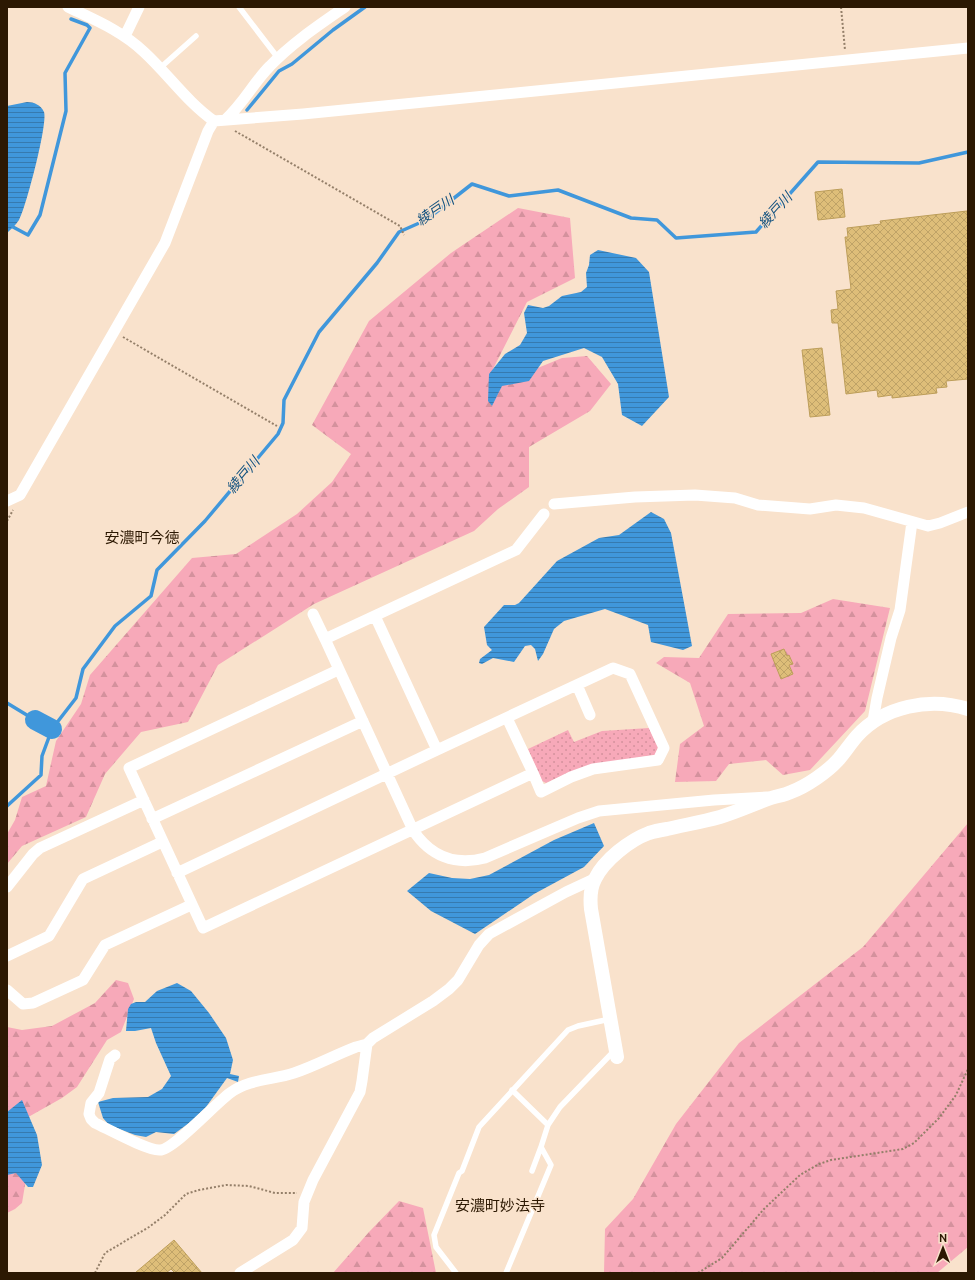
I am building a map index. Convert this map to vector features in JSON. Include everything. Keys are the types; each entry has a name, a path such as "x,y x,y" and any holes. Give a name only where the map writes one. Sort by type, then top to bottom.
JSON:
{"street":[{"path":"68,7 108,26 125,36 144,52 194,105 220,120 319,112 968,48"},
{"path":"125,36 139,7"},
{"path":"7,501 20,495 166,243 208,131 220,120 237,109 269,67 278,58 311,31 345,7"},
{"path":"554,504 635,497 695,495 735,498 758,505 810,509 836,505 864,508 928,526 968,512"},
{"path":"324,639 516,550 544,514"},
{"path":"873,721 891,638 900,610 912,522"},
{"path":"313,614 413,830 423,844 442,856 460,861 485,858 578,818 599,811 775,796"},
{"path":"375,616 437,750"},
{"path":"177,873 613,668 630,674 664,748 658,760 593,769 571,777 541,792 507,718"},
{"path":"338,670 129,768 203,928 532,773"},
{"path":"577,685 590,715"},
{"path":"616,1054 590,897 594,879 603,867 624,847 650,832 720,817 775,796 791,792 823,774 838,760 857,735 873,721 883,715 896,710 923,704 944,704 968,709"},
{"path":"152,819 363,721"},
{"path":"7,887 33,854 40,848 144,800"},
{"path":"7,956 49,936 84,879 162,842"},
{"path":"115,1055 110,1059 99,1093 91,1103 89,1116 95,1123 135,1142 158,1150 167,1148 235,1089 254,1082 293,1073 352,1048 367,1044 373,1038 433,1001 449,989 458,980 479,945 490,934 566,892 594,879"},
{"path":"7,990 23,1004 33,1003 84,980 105,945 192,905"},
{"path":"240,1273 292,1240 302,1228 304,1202 313,1180 360,1092 367,1044"}],"lane":[{"path":"240,7 278,58"},
{"path":"160,68 196,36"},
{"path":"456,1273 436,1247 434,1235 459,1173 462,1171 476,1132 484,1121 568,1030 578,1026 610,1019"},
{"path":"532,1171 542,1147 548,1125 560,1108 616,1054"},
{"path":"512,1090 548,1125"},
{"path":"506,1273 551,1165 542,1147"}],"path":[{"path":"841,7 846,59"},
{"path":"220,120 231,128 400,226 404,235"},
{"path":"115,332 277,426"},
{"path":"698,1273 722,1258 764,1209 800,1175 819,1164 831,1160 903,1149 914,1143 939,1118 956,1095 968,1069"},
{"path":"95,1273 105,1253 165,1215 186,1194 199,1190 226,1186 249,1186 275,1193 308,1193"}],"green space":[{"path":"518,208 570,218 575,278 527,302 493,369 506,381 562,358 587,356 611,384 590,411 529,447 529,487 498,509 474,531 314,604 218,665 188,722 141,732 105,774 86,817 22,846 7,864 7,834 15,820 22,797 46,786 56,741 81,704 90,675 192,558 236,554 297,514 332,482 351,454 312,425 369,321 451,253"},
{"path":"833,599 890,608 865,711 810,770 783,775 766,760 729,764 716,781 675,782 680,744 704,726 690,683 656,663 664,657 699,658 728,614 801,613"},
{"path":"649,728 658,747 655,755 586,768 546,783 542,781 528,749 568,730 574,742 602,731"},
{"path":"968,823 968,1247 937,1273 604,1273 605,1229 633,1199 676,1124 739,1043 863,947"},
{"path":"116,980 128,983 134,999 121,1032 107,1040 77,1087 62,1098 23,1120 7,1123 7,1027 22,1030 52,1026 95,1003"},
{"path":"7,1169 22,1170 26,1179 22,1203 7,1213"},
{"path":"399,1201 423,1208 436,1273 333,1273 369,1232"}],"water":[{"path":"27,102 37,104 44,112 43,132 36,166 22,212 18,222 7,233 7,106"},
{"path":"598,250 636,258 649,272 669,397 642,426 622,415 618,384 602,357 584,348 543,361 529,381 502,386 492,406 488,401 489,374 505,354 520,345 527,333 524,313 528,305 543,308 549,306 562,296 581,292 587,287 586,273 590,255"},
{"path":"651,512 664,519 671,533 692,646 683,650 651,642 648,625 605,609 564,621 554,629 543,654 538,661 535,649 531,645 525,646 514,662 493,658 482,664 479,663 480,659 492,650 487,645 484,627 504,605 515,605 519,603 557,561 599,538 619,535"},
{"path":"594,823 604,846 584,867 534,894 475,934 431,911 407,891 429,873 452,878 470,879 489,875 554,840"},
{"path":"177,983 191,991 209,1013 226,1038 233,1060 230,1074 239,1076 238,1082 227,1078 206,1107 189,1123 174,1134 156,1132 146,1137 135,1135 109,1125 103,1118 98,1102 113,1098 148,1097 162,1089 171,1076 151,1028 126,1031 128,1009 131,1004 136,1002 145,1002 157,991"},
{"path":"22,1100 37,1135 42,1165 33,1187 28,1187 16,1173 7,1175 7,1112"}],"building":[{"path":"842,189 845,217 818,220 815,192"},
{"path":"967,211 968,379 946,381 947,387 936,388 937,393 892,398 892,395 878,397 877,390 846,394 838,323 832,323 831,310 838,309 836,291 851,289 845,237 848,237 847,228 881,224 880,221"},
{"path":"822,348 830,415 810,417 802,350"},
{"path":"784,649 787,656 789,655 793,664 789,665 793,674 781,679 771,654"},
{"path":"174,1240 202,1273 175,1273 171,1269 166,1273 135,1273"}],"waterway":[{"path":"247,110 279,71 292,64 333,30 365,7"},
{"path":"13,227 28,235 40,215 66,111 65,73 90,28 87,25 71,19"},
{"name":"綾戸川","path":"7,806 41,775 42,756 52,729 76,698 83,669 115,626 151,596 157,570 205,521 278,434 283,423 284,400 319,332 377,263 399,232 426,220 472,184 509,196 558,190 631,218 657,220 676,238 756,232 818,162 919,163 968,152"},
{"path":"7,703 35,720"},
{"name":"綾戸川","path":"35,720 52,729"}],"district":[{"name":"安濃町今徳","path":"142,537"},
{"name":"安濃町妙法寺","path":"500,1205"}]}
